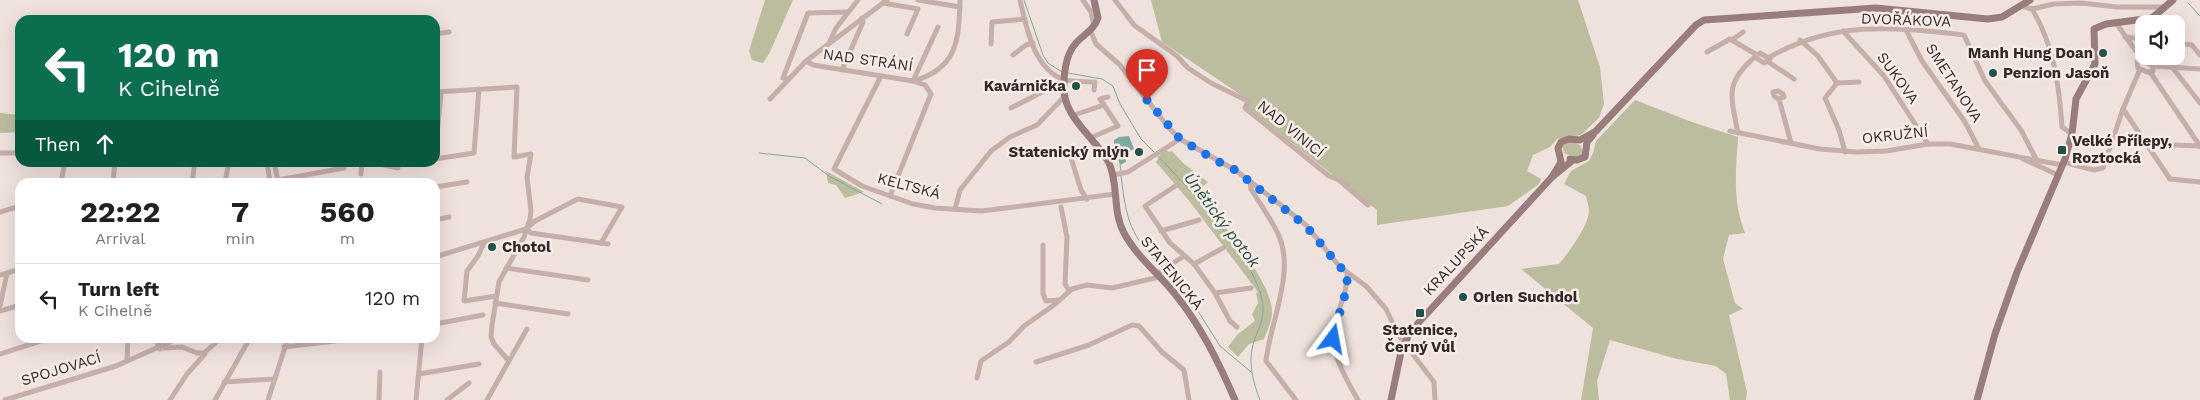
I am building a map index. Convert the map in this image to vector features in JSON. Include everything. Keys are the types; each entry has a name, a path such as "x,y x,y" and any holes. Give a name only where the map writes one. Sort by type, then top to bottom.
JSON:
{"street":[{"path":"830,41 836,28 858,0"},
{"path":"918,0 960,7"},
{"name":"NAD STRÁNÍ","path":"806,61 813,65 913,81 932,74 946,65 959,26 960,0"},
{"path":"1020,0 1041,62 1060,78 1066,75 1095,82 1094,90"},
{"path":"1083,0 1091,12 1096,44 1119,64 1169,128 1180,139 1235,170 1306,226 1340,267 1366,286 1386,309 1399,336 1434,382 1435,400"},
{"name":"NAD VINICÍ","path":"1115,0 1120,13 1148,38 1180,58 1189,69 1248,101 1245,108 1328,176 1339,180 1368,205"},
{"path":"1560,152 1574,160 1585,157 1587,142 1675,45 1698,24 1715,18 1876,8 1988,19 2002,17 2030,0"},
{"path":"1977,400 1996,334 2017,272 2063,164 2072,134 2076,99 2095,64 2093,32 2096,27 2101,25 2146,20 2157,16 2173,0"},
{"path":"770,99 785,78 830,41 885,1 918,9 907,34"},
{"path":"1093,30 1097,24 1096,1"},
{"path":"2022,6 2032,8 2070,3 2114,7 2164,7"},
{"path":"2032,8 2052,60 2059,87 2063,129 2072,134"},
{"path":"785,78 808,12 848,12"},
{"path":"842,70 863,22 862,18"},
{"path":"991,44 992,22 1025,19"},
{"path":"2116,23 2135,51"},
{"path":"890,196 931,94 925,86 913,81 938,27"},
{"name":"DVOŘÁKOVA","path":"1768,60 1782,48 1800,40 1843,32 1872,29 1906,30 1964,36 1985,81 2021,130 2036,159"},
{"name":"STATENICKÁ","path":"1093,30 1070,50 1063,87 1064,97 1090,138 1119,174 1114,194 1116,215 1122,230 1139,256 1161,272 1205,338 1235,400"},
{"name":"SMETANOVA","path":"1906,30 1922,61 1965,122 1979,149"},
{"path":"440,33 450,32"},
{"path":"1732,40 1743,32"},
{"name":"SUKOVA","path":"1843,32 1884,76 1928,144"},
{"path":"2126,38 2135,38"},
{"path":"1707,52 1728,39 1756,56"},
{"path":"1800,40 1818,56 1837,82"},
{"path":"1014,55 1033,43"},
{"path":"2185,45 2193,46 2200,55"},
{"path":"1738,133 1732,98 1733,82 1739,70 1760,53 1794,79"},
{"path":"2137,65 2140,69 2150,72 2200,146"},
{"path":"2150,72 2154,70 2152,66 2200,69"},
{"path":"2172,67 2200,104"},
{"path":"2140,69 2123,109 2170,178 2176,181 2200,182"},
{"name":"KELTSKÁ","path":"881,76 834,169 862,186 913,204 935,208 982,210 1088,199 1114,194"},
{"path":"1837,82 1859,82"},
{"path":"1837,82 1825,98 1845,152"},
{"path":"440,92 517,87 514,157 531,154 527,177 531,211 524,237 499,282 496,296 491,337 500,353 508,360"},
{"path":"1011,108 1048,90 1063,87"},
{"path":"440,158 474,153 480,89"},
{"path":"440,104 441,95"},
{"path":"955,209 960,190 991,151 1010,136 1037,125 1064,97"},
{"path":"1090,138 1118,126 1100,99 1108,97"},
{"path":"1779,99 1782,113 1789,125 1791,143"},
{"path":"1074,115 1104,105"},
{"name":"OKRUŽNÍ","path":"1730,131 1845,152 1877,152 1928,144 1950,144 2094,170 2103,168 2123,109"},
{"path":"1552,177 1561,162 1558,148 1561,142 1580,140 1596,131"},
{"path":"1119,174 1180,139"},
{"path":"1575,140 1586,148"},
{"path":"2147,144 2200,146"},
{"path":"0,153 15,153"},
{"path":"2016,156 2058,176"},
{"path":"1071,158 1081,190 1088,199"},
{"name":"KRALUPSKÁ","path":"1391,400 1404,342 1422,317 1552,177 1574,160"},
{"path":"268,167 270,178"},
{"path":"274,167 277,178"},
{"path":"360,174 361,167"},
{"path":"393,167 398,168"},
{"path":"297,178 344,168"},
{"path":"269,174 275,173"},
{"path":"440,187 467,182"},
{"path":"1250,182 1251,189 1279,236 1285,257 1280,304 1267,347 1266,361 1296,400"},
{"path":"1177,185 1145,206 1161,231 1194,264 1215,293 1230,321 1237,327"},
{"path":"440,256 526,229 535,221 578,199 622,207 601,243"},
{"path":"1061,207 1067,236 1065,284 1068,291"},
{"path":"0,212 15,208"},
{"path":"440,219 449,217"},
{"path":"1161,231 1199,220"},
{"path":"526,229 531,232 608,244"},
{"path":"484,243 478,256 467,271 464,301 496,296"},
{"path":"1043,246 1043,294 1046,301 1060,300"},
{"path":"1194,264 1223,248"},
{"path":"977,378 981,361 1009,342 1024,326 1060,300 1068,291 1087,285 1112,288 1161,272 1184,256"},
{"path":"506,268 588,280"},
{"path":"0,275 15,270"},
{"path":"1347,272 1348,279 1333,339 1336,356 1358,400"},
{"path":"0,306 7,273"},
{"path":"1215,293 1251,288"},
{"path":"495,303 568,314"},
{"path":"0,311 15,306"},
{"path":"440,323 483,315"},
{"path":"1036,362 1089,345 1132,325 1139,326 1162,352 1184,370 1189,400"},
{"path":"487,400 527,329"},
{"path":"0,354 34,343"},
{"path":"127,361 128,343"},
{"path":"157,343 160,349 188,348 201,354 207,352"},
{"name":"SPOJOVACÍ","path":"5,400 127,361 160,349 170,343"},
{"path":"170,400 187,374 216,343"},
{"path":"215,400 247,343"},
{"path":"268,400 286,343"},
{"path":"284,347 318,343"},
{"path":"416,400 422,343"},
{"path":"419,374 480,364"},
{"path":"380,372 380,400"},
{"path":"224,382 275,379"},
{"path":"448,400 469,383"}],"green space":[{"path":"765,0 793,0 770,52 763,63 752,60 749,51"},
{"path":"1151,0 1578,0 1600,67 1604,104 1599,118 1581,135 1557,139 1550,147 1533,155 1527,171 1541,179 1539,184 1508,206 1377,225 1377,210 1247,107 1247,99 1162,42"},
{"path":"1635,100 1689,121 1738,137 1737,197 1738,209 1745,233 1729,235 1723,259 1735,303 1743,309 1729,315 1747,392 1746,400 1730,400 1726,374 1716,366 1677,359 1610,340 1597,381 1599,400 1581,400 1593,328 1521,269 1559,264 1572,246 1585,225 1589,208 1586,196 1564,184 1571,171 1589,161 1596,141"},
{"path":"0,113 15,114 15,132 0,133"},
{"path":"1568,142 1574,142 1581,146 1583,155 1579,157 1565,154 1562,146"},
{"path":"1166,150 1172,151 1183,163 1208,182 1198,191 1254,267 1264,284 1270,300 1272,316 1264,339 1249,344 1238,357 1228,347 1237,335 1255,321 1252,314 1258,303 1256,293 1258,292 1190,202 1156,162"},
{"path":"826,171 864,192 845,198 836,185 828,183"}],"water":[{"path":"1129,136 1134,149 1126,153 1126,162 1120,165 1114,140 1119,137"}],"waterway":[{"name":"Únětický potok","path":"1024,0 1043,55 1048,63 1062,72"},
{"path":"2188,3 2200,16"},
{"name":"Únětický potok","path":"1068,73 1102,79 1113,86 1120,104 1141,139 1154,152"},
{"path":"759,153 805,158 829,176 882,204"},
{"name":"Únětický potok","path":"1157,155 1220,226 1250,269 1259,289 1263,312 1253,344 1251,366 1253,380 1260,400"},
{"path":"1120,165 1121,171"},
{"path":"1121,175 1125,204 1132,226 1143,247 1163,268"},
{"path":"1166,271 1189,297 1220,346 1251,372"}],"place":[{"name":"Manh Hung Doan","path":"2103,53"},
{"name":"Penzion Jasoň","path":"1993,73"},
{"name":"Kavárnička","path":"1076,86"},
{"name":"Velké Přílepy, Roztocká","path":"2062,150"},
{"name":"Statenický mlýn","path":"1139,152"},
{"name":"Chotol","path":"492,247"},
{"name":"Orlen Suchdol","path":"1463,297"},
{"name":"Statenice, Černý Vůl","path":"1420,313"}],"route":[{"path":"1147,100 1180,139 1235,170 1306,226 1340,267 1347,272 1348,279 1333,339"}]}
